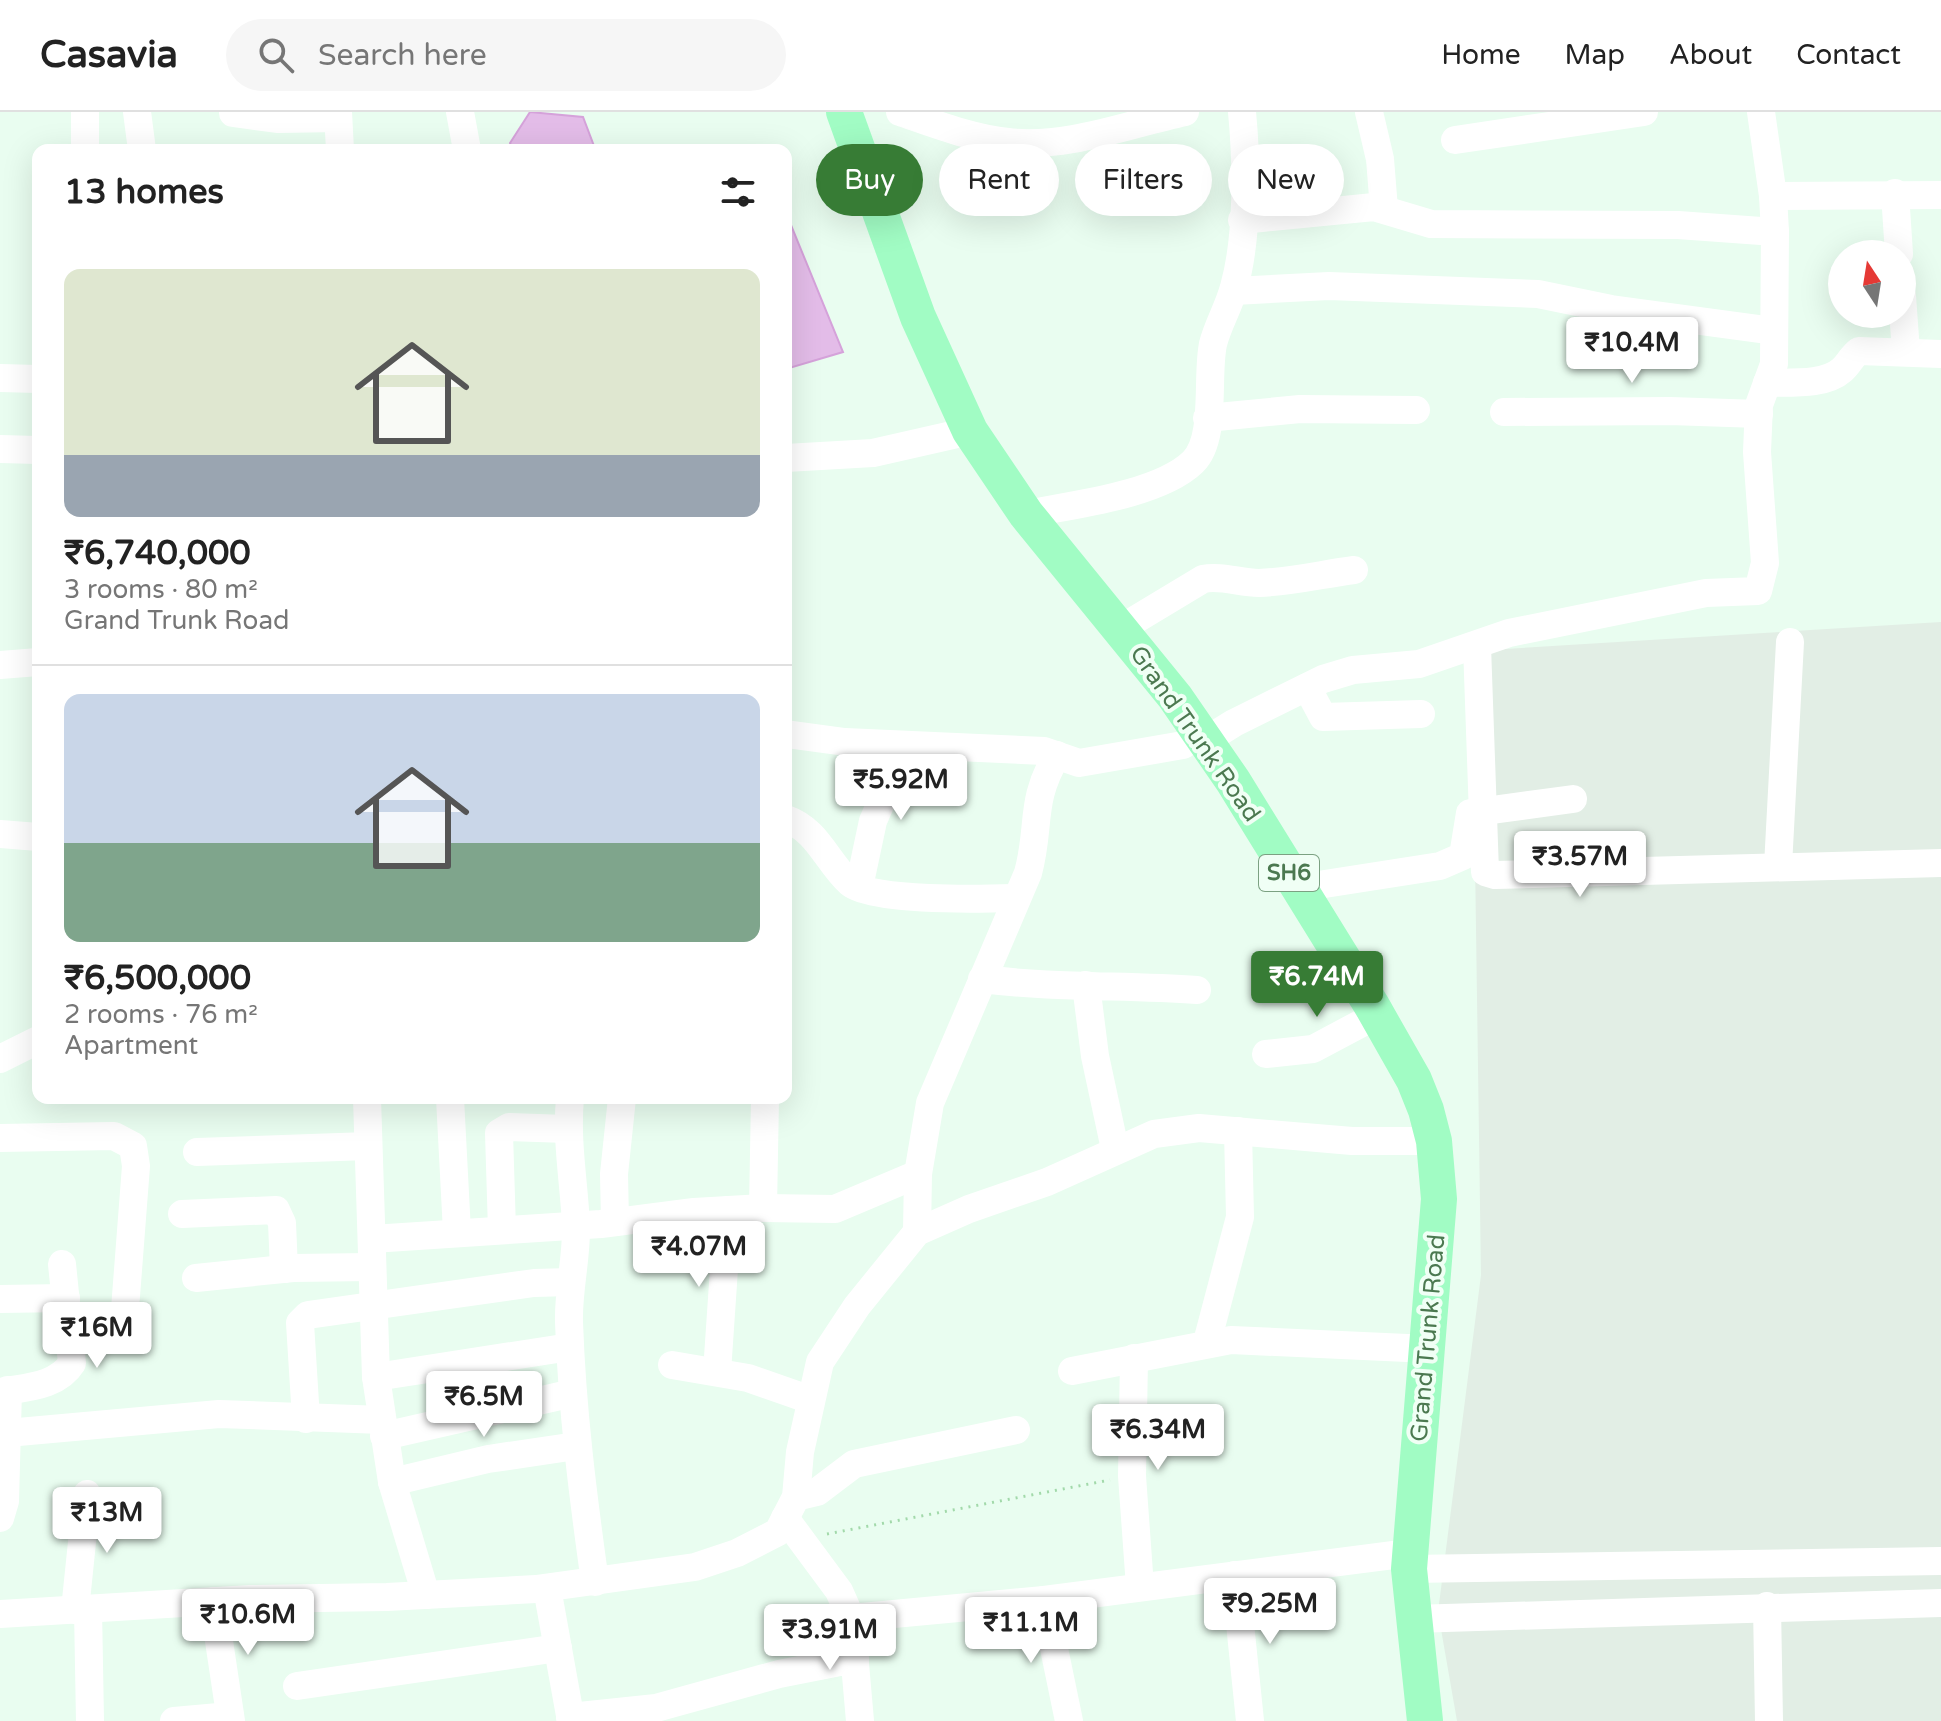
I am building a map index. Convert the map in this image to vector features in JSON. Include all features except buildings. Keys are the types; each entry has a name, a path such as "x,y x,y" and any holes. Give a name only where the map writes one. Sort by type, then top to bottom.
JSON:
{"main road":[{"name":"Grand Trunk Road","path":"844,112 918,317 970,431 1026,514 1203,737 1299,888 1414,1080 1434,1141 1439,1199 1429,1349 1409,1561 1425,1721"}],"street":[{"path":"85,112 85,144"},
{"path":"137,112 141,144"},
{"path":"227,112 277,119 338,115 340,144"},
{"path":"460,112 466,144"},
{"path":"900,112 942,119 1009,143 1059,141 1088,123 1185,112"},
{"path":"1026,514 1157,483 1194,462 1207,440 1213,346 1234,291 1241,256 1246,157 1242,112"},
{"path":"1369,112 1380,159 1384,209"},
{"path":"1455,140 1606,115 1644,112"},
{"path":"792,735 906,745 1044,751 1079,763 1183,745 1307,687 1353,670 1419,664 1509,633 1706,593 1758,591 1765,563 1757,452 1759,414 1774,364 1775,232 1761,112"},
{"path":"1895,193 1898,240"},
{"path":"1773,196 1941,195"},
{"path":"1242,220 1384,209 1431,224 1678,225 1775,232"},
{"path":"1234,291 1329,286 1538,294 1611,309 1774,331"},
{"path":"1904,328 1906,352"},
{"path":"1767,383 1833,375 1844,369 1850,357 1859,351 1941,354"},
{"path":"0,378 32,379"},
{"path":"1207,418 1300,409 1416,410"},
{"path":"1504,412 1759,414"},
{"path":"792,458 873,453 970,431"},
{"path":"0,449 32,450"},
{"path":"1120,629 1203,579 1215,576 1240,583 1265,582 1354,570"},
{"path":"1778,866 1790,642"},
{"path":"1477,646 1485,872 1495,875 1941,863"},
{"path":"0,665 32,662"},
{"path":"1307,687 1315,709 1323,717 1421,714"},
{"path":"859,887 873,821 906,745"},
{"path":"917,1232 918,1174 930,1103 1034,850 1036,801 1041,781 1057,755"},
{"path":"1299,888 1456,861 1463,856 1470,813 1482,808 1573,799"},
{"path":"792,822 811,832 843,875 859,887 890,895 1015,898"},
{"path":"0,834 32,837"},
{"path":"982,979 1040,987 1086,985 1197,990"},
{"path":"1086,985 1095,1056 1115,1149"},
{"path":"1266,1054 1313,1049 1377,1015"},
{"path":"0,1059 32,1043"},
{"path":"367,1104 376,1377 392,1482 426,1595"},
{"path":"450,1104 457,1232"},
{"path":"569,1104 567,1129 576,1226 570,1347 576,1446 595,1582"},
{"path":"615,1222 614,1174 621,1104"},
{"path":"763,1208 765,1104"},
{"path":"502,1230 499,1133 509,1127 567,1129"},
{"path":"860,1721 851,1618 839,1591 793,1518 800,1452 820,1362 857,1306 917,1232 969,1209 1047,1182 1154,1134 1199,1128 1352,1141 1434,1141"},
{"path":"1207,1342 1240,1217 1238,1131"},
{"path":"0,1138 114,1136 133,1146 136,1166 125,1309 120,1316 109,1321 0,1299"},
{"path":"197,1152 368,1146"},
{"path":"196,1278 284,1269 372,1253 457,1232 576,1226 728,1210 835,1209 918,1174"},
{"path":"182,1214 276,1210 282,1223 284,1269"},
{"path":"717,1372 728,1210"},
{"path":"0,1518 5,1501 7,1433 4,1391 52,1381 66,1374 72,1363 62,1264"},
{"path":"306,1419 300,1336 302,1319 323,1312 373,1305 534,1283 571,1282"},
{"path":"1072,1371 1207,1342 1281,1341 1429,1349"},
{"path":"376,1377 570,1347"},
{"path":"1134,1358 1132,1476 1140,1587"},
{"path":"672,1365 717,1372 811,1400"},
{"path":"7,1433 219,1414 306,1419 383,1428 573,1393"},
{"path":"0,1614 213,1601 547,1588 695,1567 737,1553 778,1532 817,1492 854,1464 1016,1430"},
{"path":"392,1482 488,1459 576,1446"},
{"path":"87,1494 82,1609 90,1721"},
{"path":"851,1618 1044,1600 1235,1575 1409,1561 1941,1561"},
{"path":"1235,1575 1250,1721"},
{"path":"547,1588 571,1719 656,1708 779,1674 855,1659"},
{"path":"1044,1600 1069,1721"},
{"path":"174,1721 231,1719 213,1601"},
{"path":"1413,1619 1941,1603"},
{"path":"1767,1606 1769,1721"},
{"path":"297,1686 558,1648"}],"path":[{"path":"793,1518 925,1518 1132,1476"}],"shaded area":[{"path":"530,112 583,117 593,144 510,144"},
{"path":"792,228 843,352 792,367"},
{"path":"1941,622 1941,1721 1457,1721 1438,1612 1481,1275 1472,651"}]}
